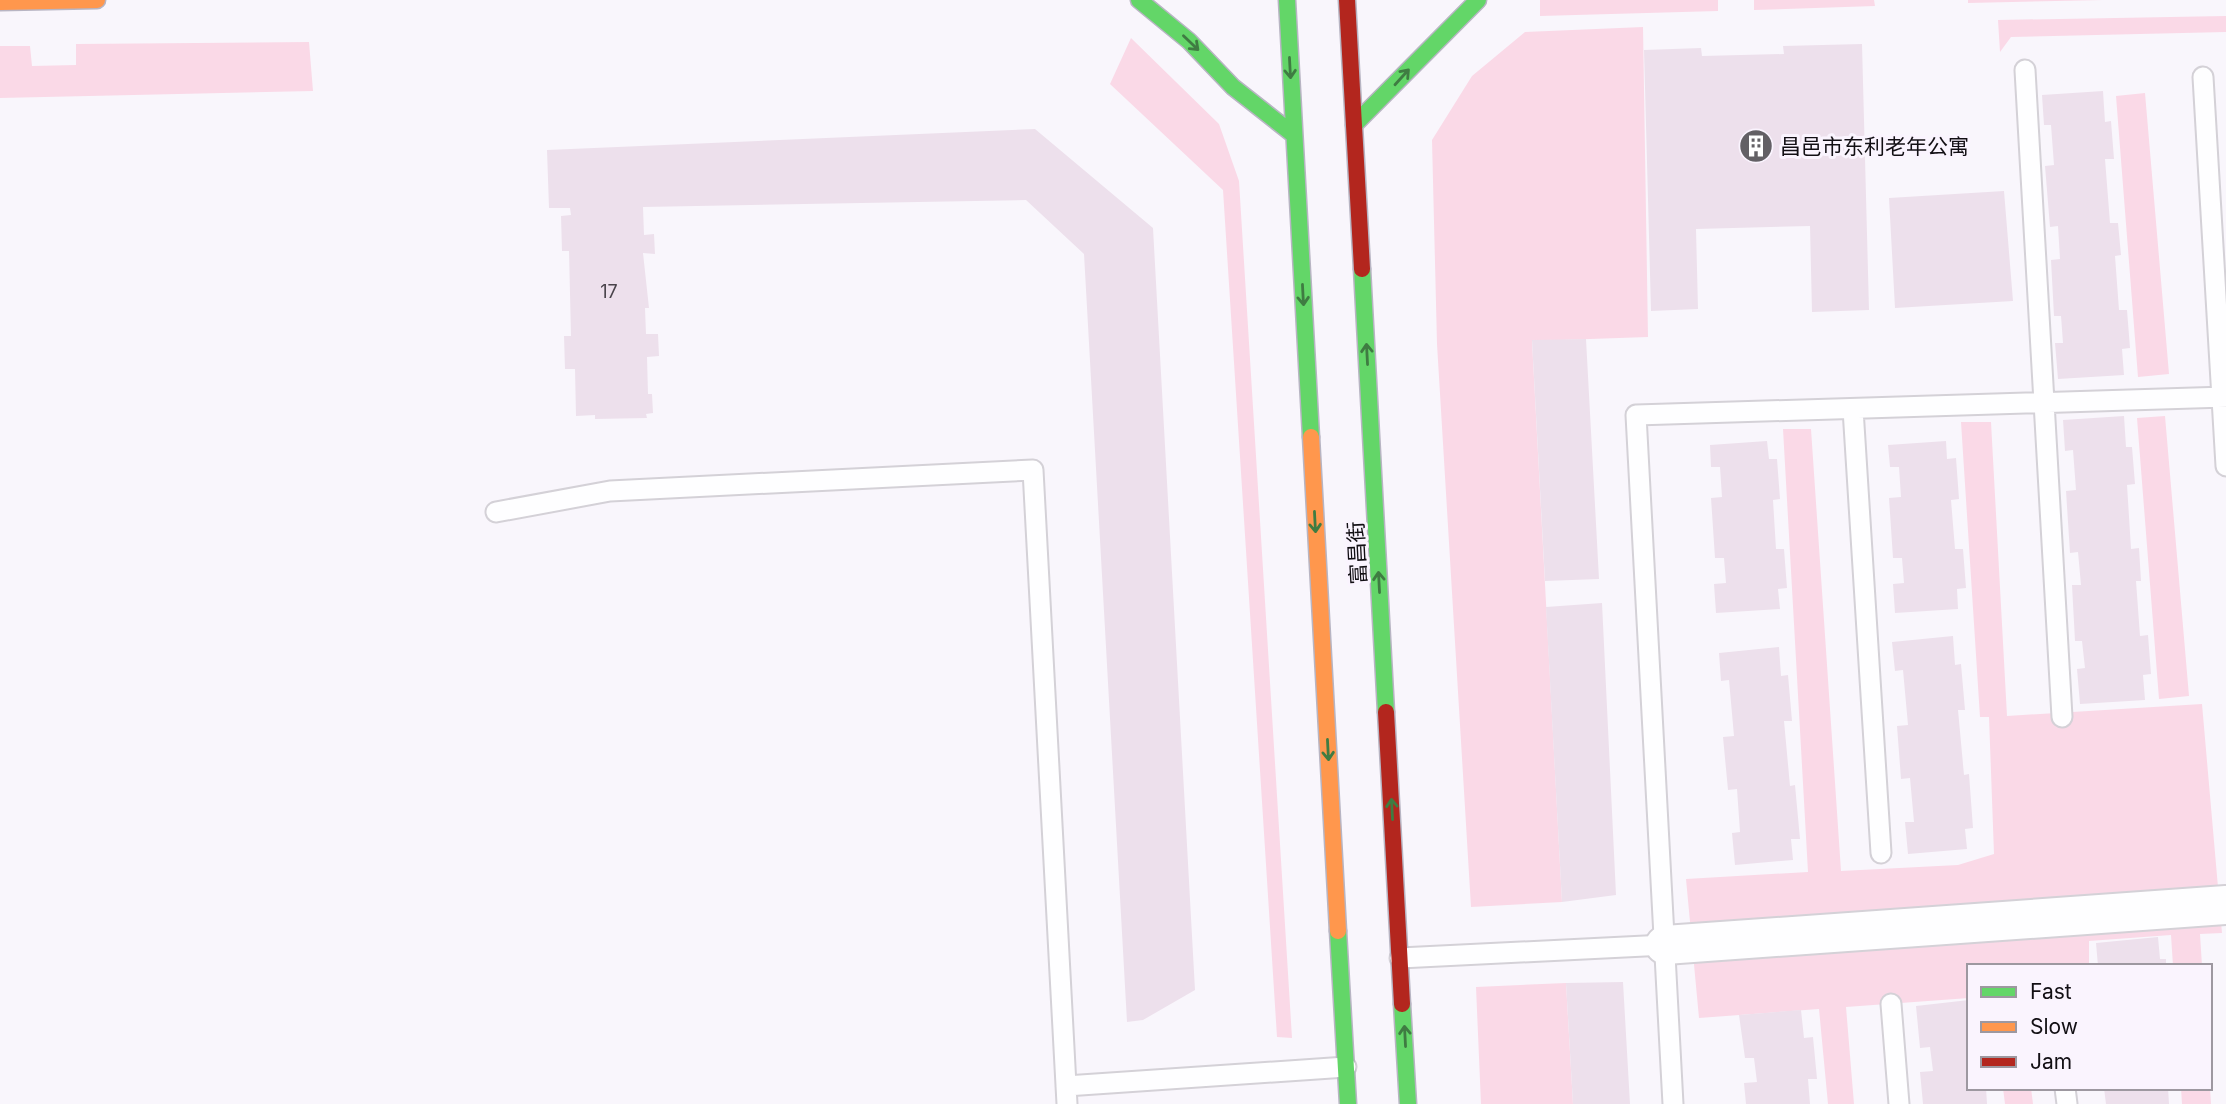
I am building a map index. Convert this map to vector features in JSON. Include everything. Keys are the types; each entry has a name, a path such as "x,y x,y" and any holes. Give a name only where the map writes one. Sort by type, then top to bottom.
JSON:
{"main road":[{"path":"0,2 97,0"},
{"path":"1139,0 1189,41 1233,87 1294,135"},
{"name":"富昌街","path":"1287,0 1348,1104"},
{"name":"富昌街","path":"1347,0 1408,1104"},
{"path":"1354,125 1402,79 1441,32 1478,0"}],"street":[{"path":"1665,945 2226,905"}],"lane":[{"path":"2025,70 2062,717"},
{"path":"2203,77 2226,466"},
{"path":"1674,1104 1636,415 2224,397"},
{"path":"1853,408 1881,853"},
{"path":"496,512 610,491 1033,470 1066,1095 1346,1067"},
{"path":"1400,958 1665,945"},
{"path":"1891,1004 1899,1104"}],"shaded area":[{"path":"1540,0 1718,0 1718,11 1540,16"},
{"path":"1754,0 1874,0 1875,6 1754,10"},
{"path":"1968,0 2103,0 1968,3"},
{"path":"2226,16 2226,32 2011,37 2000,52 1998,20"},
{"path":"1643,27 1648,337 1532,341 1562,902 1471,907 1437,344 1432,140 1472,76 1525,32"},
{"path":"1131,38 1219,124 1239,181 1292,1038 1277,1037 1223,190 1110,84"},
{"path":"309,42 313,91 0,98 0,46 30,46 32,66 76,65 76,44"},
{"path":"2145,93 2169,374 2138,377 2116,96"},
{"path":"2165,416 2189,696 2159,699 2137,418"},
{"path":"1961,422 1991,422 2007,716 2202,704 2222,933 2200,934 2202,964 2173,964 2171,935 2089,941 2089,964 1967,964 1967,998 1846,1007 1854,1104 1828,1104 1819,1009 1699,1018 1686,879 1808,872 1783,429 1811,429 1841,871 1958,865 1994,854 1989,717 1980,717"},
{"path":"1566,983 1573,1104 1481,1104 1476,987"},
{"path":"2003,1090 2031,1090 2033,1104 2005,1104"},
{"path":"2181,1090 2210,1090 2211,1104 2182,1104"}],"building":[{"name":"昌邑市东利老年公寓","path":"1862,44 1869,310 1812,312 1810,226 1696,229 1698,309 1651,311 1644,50 1701,48 1702,56 1784,54 1783,46"},
{"path":"2103,91 2105,122 2111,121 2114,159 2105,159 2110,223 2118,223 2121,255 2115,256 2119,310 2127,310 2130,348 2122,349 2124,375 2058,379 2055,343 2063,343 2061,316 2054,316 2051,260 2060,259 2058,226 2050,227 2045,166 2054,165 2051,125 2044,125 2042,95"},
{"path":"1035,129 1153,228 1195,990 1143,1020 1127,1022 1084,254 1026,200 643,207 644,235 654,234 655,254 643,253 649,308 645,308 646,334 658,334 659,356 647,357 648,394 652,394 653,413 646,414 647,418 595,419 595,415 576,416 575,369 565,369 564,336 571,336 569,251 562,251 561,216 571,215 570,208 549,208 547,150"},
{"path":"2004,191 2013,301 1895,308 1889,198"},
{"path":"1586,339 1599,579 1545,581 1532,340"},
{"path":"2124,416 2126,447 2132,447 2135,484 2127,485 2131,549 2139,548 2141,581 2136,581 2140,636 2148,635 2151,674 2143,675 2145,700 2080,704 2077,669 2085,668 2082,641 2075,641 2072,585 2081,585 2078,552 2070,553 2066,491 2076,490 2073,450 2065,451 2063,420"},
{"path":"1767,441 1769,459 1777,459 1780,499 1773,500 1776,549 1784,549 1787,588 1778,589 1780,609 1716,613 1714,584 1726,583 1724,558 1715,558 1711,498 1722,497 1720,467 1711,467 1710,445"},
{"path":"1946,441 1947,459 1956,458 1959,499 1951,500 1955,549 1963,549 1966,588 1957,589 1958,609 1895,613 1893,584 1904,583 1902,558 1893,558 1889,498 1901,497 1899,467 1890,467 1888,445"},
{"path":"1602,603 1616,895 1562,902 1546,607"},
{"path":"1953,636 1955,665 1961,664 1965,710 1958,710 1964,775 1969,774 1973,828 1965,829 1967,849 1908,854 1905,822 1914,822 1910,778 1901,779 1897,726 1908,725 1903,670 1895,671 1892,642"},
{"path":"1779,647 1781,676 1788,675 1792,721 1784,721 1790,786 1795,785 1800,839 1791,839 1793,860 1735,865 1732,833 1740,832 1737,789 1728,790 1723,737 1734,736 1729,680 1721,681 1719,653"},
{"path":"2158,937 2160,959 2166,959 2166,964 2098,964 2096,943"},
{"path":"1623,982 1630,1104 1573,1104 1566,983"},
{"path":"1967,1000 1967,1090 1986,1090 1987,1104 1923,1104 1920,1072 1933,1071 1930,1047 1920,1048 1916,1006"},
{"path":"1801,1010 1804,1038 1813,1037 1817,1079 1808,1079 1810,1104 1746,1104 1744,1083 1757,1082 1754,1058 1745,1058 1739,1015"},
{"path":"2104,1090 2168,1090 2169,1104 2106,1104"}],"traffic: fast":[{"path":"1139,0 1189,41 1233,87 1294,135"},
{"path":"1287,0 1311,437"},
{"path":"1354,125 1478,0"},
{"path":"1362,269 1386,712"},
{"path":"1338,931 1348,1104"},
{"path":"1402,1004 1408,1104"}],"traffic: slow":[{"path":"0,2 97,0"},
{"path":"1311,437 1338,931"}],"traffic: jam":[{"path":"1347,0 1362,269"},
{"path":"1386,712 1402,1004"}],"place":[{"name":"昌邑市东利老年公寓","path":"1756,146"}]}
